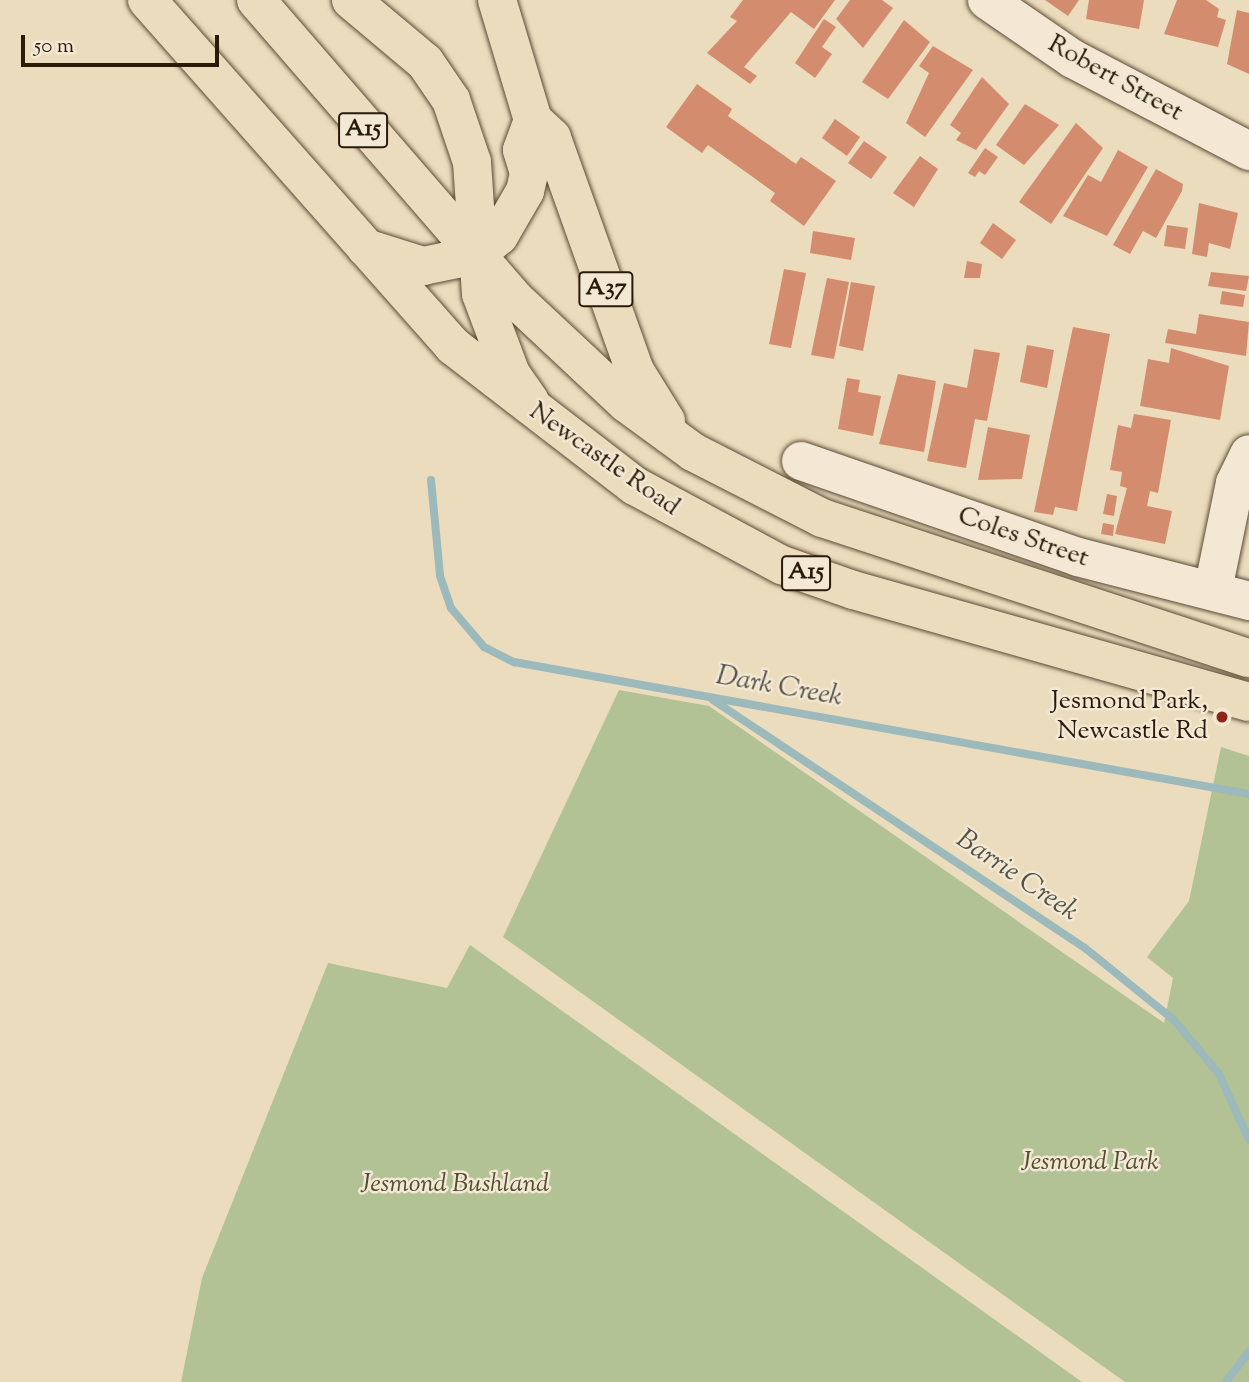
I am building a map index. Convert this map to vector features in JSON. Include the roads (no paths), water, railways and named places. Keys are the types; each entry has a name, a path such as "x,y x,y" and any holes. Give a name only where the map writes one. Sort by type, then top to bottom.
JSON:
{"highway":[{"name":"Newcastle Road","path":"147,0 358,244 488,379 635,486 782,565 1249,702"},
{"name":"A15","path":"256,0 476,255 566,350 693,452 822,518 1249,658"},
{"path":"351,0 425,62 452,100 472,162 476,255 481,294 510,374 539,415"},
{"name":"A37","path":"497,0 533,120 552,138 635,371 693,452"},
{"path":"358,244 423,266 476,255 499,236 525,191 529,173 522,150 533,120"}],"street":[{"name":"Robert Street","path":"987,0 1073,59 1249,151"},
{"name":"Coles Street","path":"801,461 1088,560 1249,601"},
{"path":"1213,590 1238,464"}],"waterway":[{"name":"Dark Creek","path":"431,480 440,576 451,608 484,647 514,662 1249,794"},
{"name":"Barrie Creek","path":"713,700 1085,948 1174,1020 1219,1074 1249,1140"},
{"name":"Barrie Creek","path":"1226,1382 1249,1352"}],"place":[{"name":"Jesmond Park, Newcastle Rd","path":"1222,717"}],"park label":[{"name":"Jesmond Park","path":"1090,1163"},
{"name":"Jesmond Bushland","path":"455,1185"}]}
